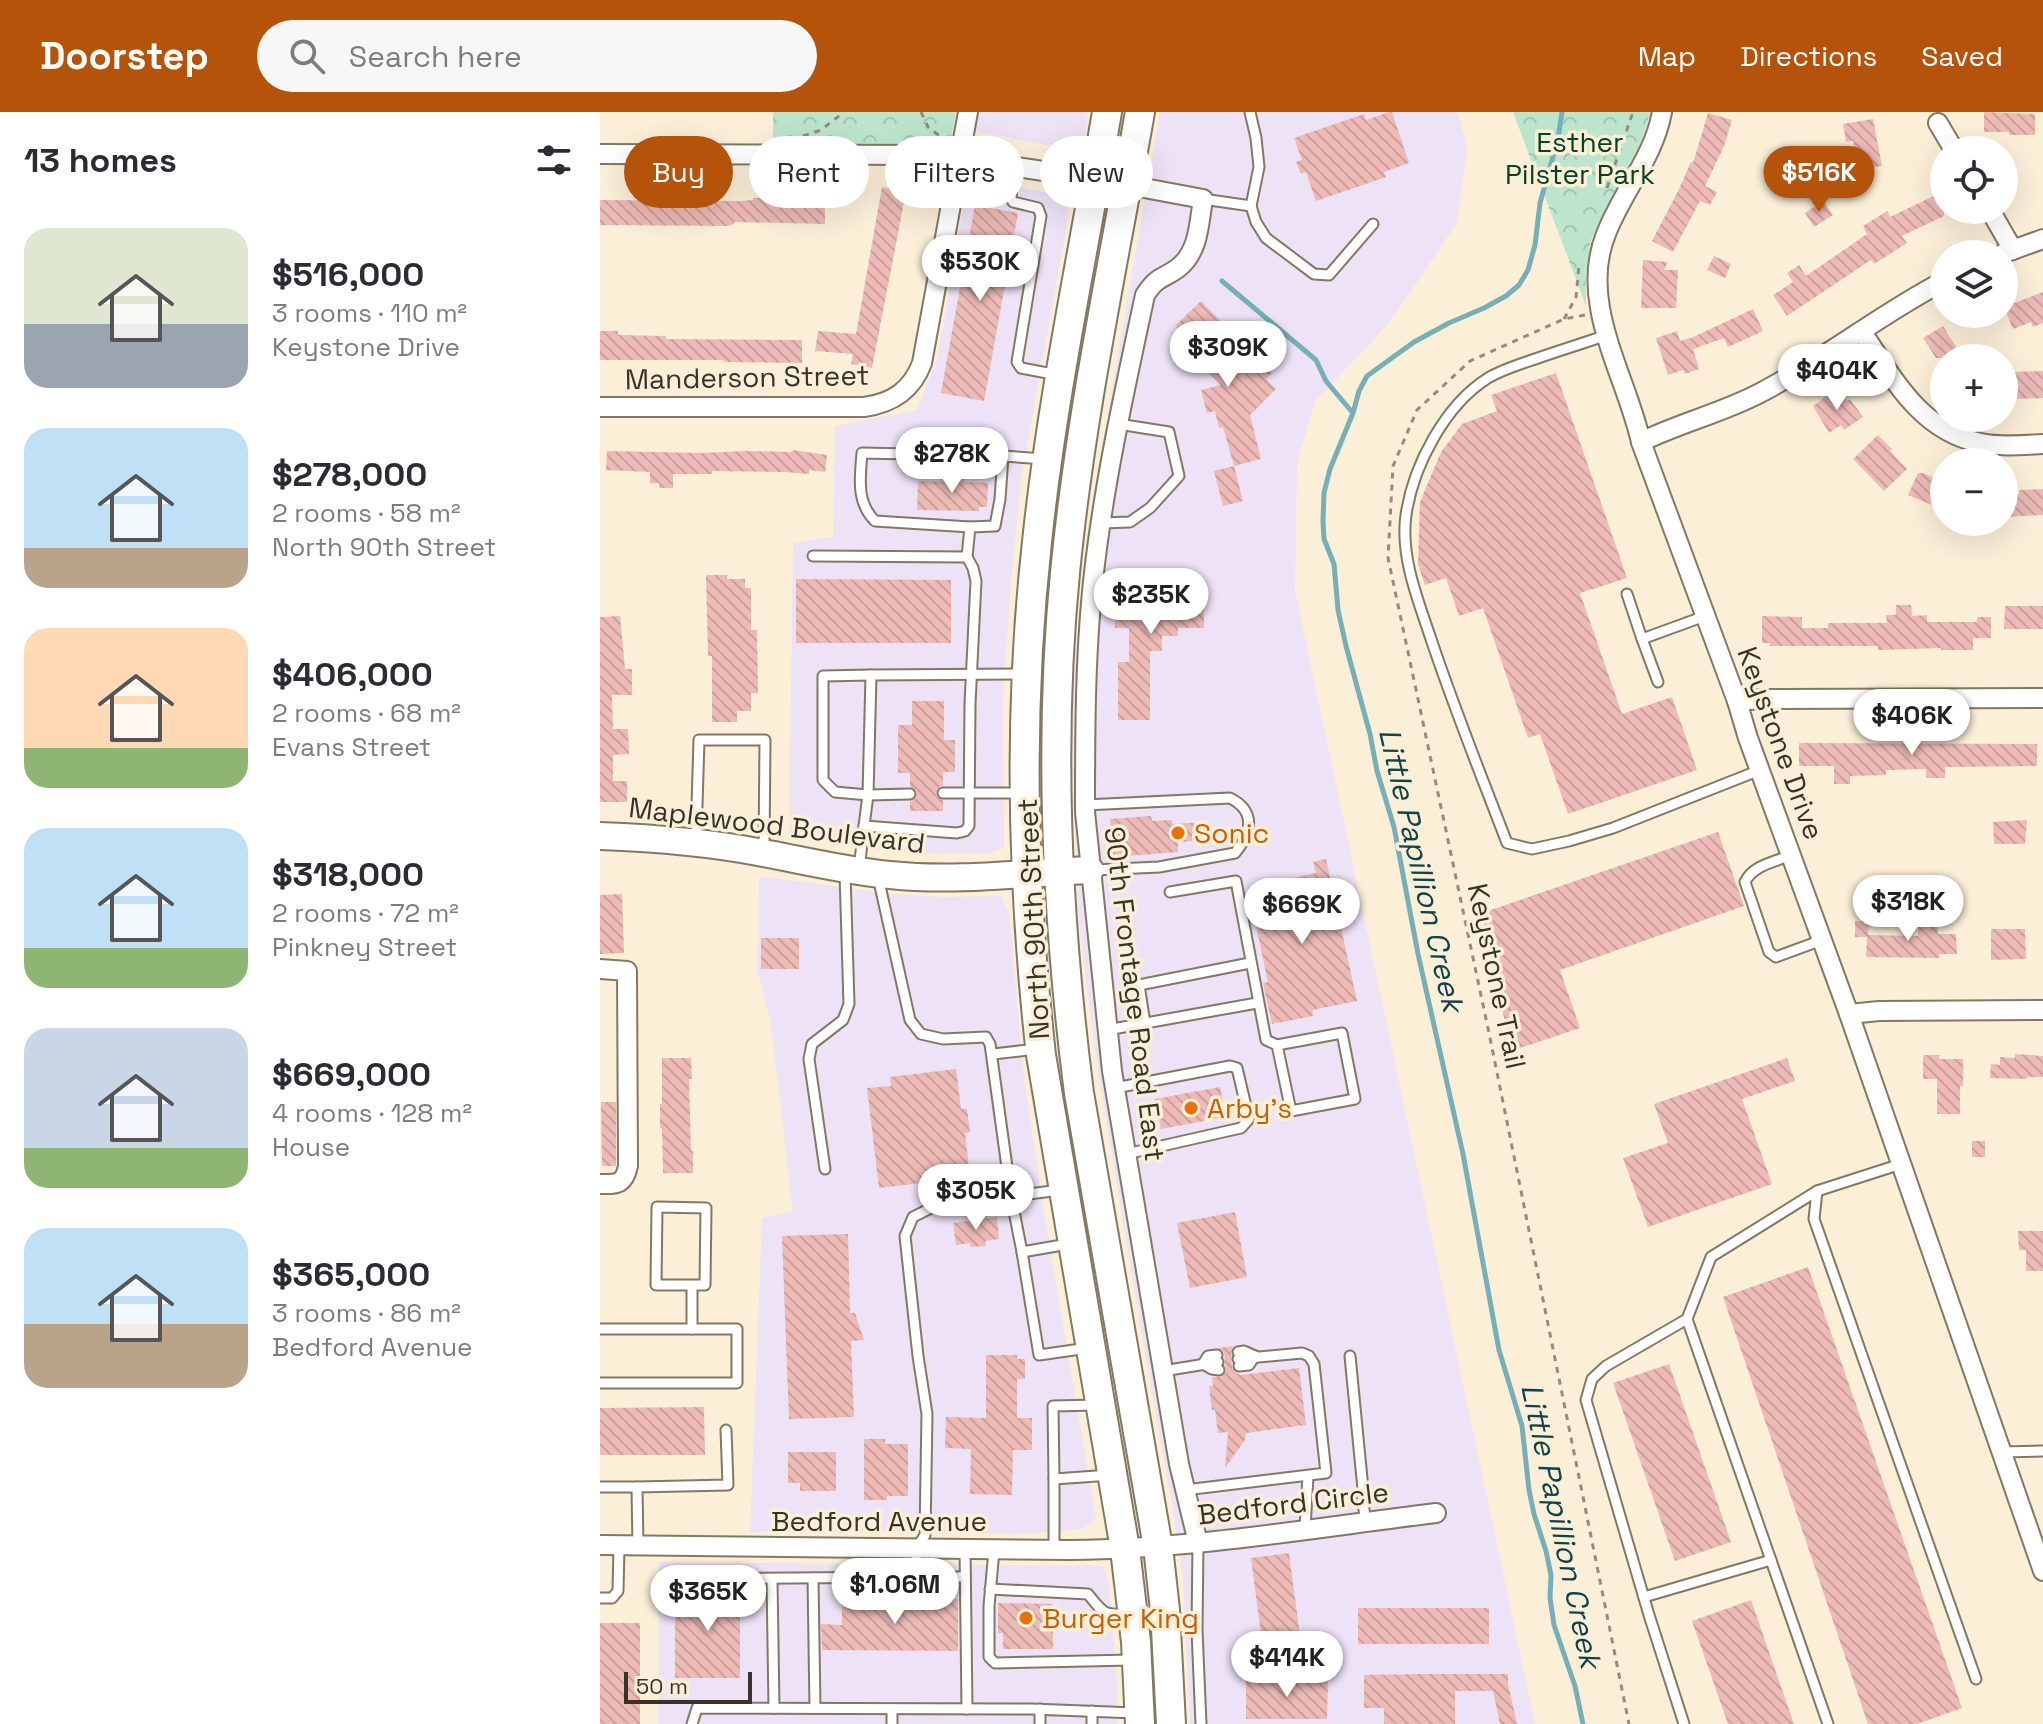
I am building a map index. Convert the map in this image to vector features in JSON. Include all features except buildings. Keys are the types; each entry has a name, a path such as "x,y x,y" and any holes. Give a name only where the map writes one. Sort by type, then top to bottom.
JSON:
{"main road":[{"name":"North 90th Street","path":"1103,136 1107,112"},
{"name":"North 90th Street","path":"1136,136 1140,112"},
{"name":"North 90th Street","path":"1091,208 1047,459 1036,544 1027,674 1027,872 1033,980 1041,1049 1125,1549 1140,1718"},
{"name":"North 90th Street","path":"1123,208 1084,424 1065,572 1058,693 1059,871 1069,1020 1079,1093 1158,1547 1171,1724"}],"street":[{"path":"964,136 968,112"},
{"name":"Keystone Drive","path":"1662,112 1644,163 1605,236 1599,257 1597,294 1600,313 1641,442 1849,1014 2043,1571"},
{"path":"1938,123 1946,136"},
{"path":"600,154 885,154"},
{"path":"1153,190 1203,199"},
{"name":"90th Frontage Road East","path":"1198,1543 1179,1464 1115,1088 1085,805 1089,633 1095,566 1118,424 1145,295 1153,283 1184,264 1192,252 1203,199"},
{"name":"Manderson Street","path":"600,407 864,407 895,398 908,388 922,363 951,208"},
{"path":"2018,248 2043,239"},
{"path":"1641,442 1758,394 1809,366 1930,289"},
{"path":"1862,332 1902,392 1940,428 1957,437 1980,443 2043,444"},
{"path":"1737,701 2043,698"},
{"name":"Maplewood Boulevard","path":"600,836 695,843 860,872 920,878 1090,870"},
{"path":"600,969 627,971 628,1166 621,1182 600,1184"},
{"path":"1849,1014 2043,1010"},
{"name":"Bedford Circle","path":"1158,1547 1436,1513"},
{"name":"Bedford Avenue","path":"609,1546 994,1550 1158,1547"}],"lane":[{"path":"1250,112 1259,167 1251,206 1266,238 1314,274 1329,275 1373,224"},
{"path":"1203,199 1251,206"},
{"path":"1024,205 1038,208 1041,216 1017,362 1021,368 1061,376"},
{"path":"1607,335 1509,368 1487,379 1443,421 1416,472 1405,516 1407,553 1416,593 1451,699 1507,843 1518,847 1532,849 1613,828 1760,770"},
{"path":"1101,523 1130,522 1150,508 1179,476 1169,432 1118,424"},
{"path":"1003,456 995,526 875,521 862,503 862,453 1003,456 1047,459"},
{"path":"864,826 957,833 969,826 976,581 967,557 970,527"},
{"path":"813,556 967,557"},
{"path":"1627,594 1658,682"},
{"path":"1642,639 1705,616"},
{"path":"910,794 835,792 823,780 823,676 1027,674"},
{"path":"825,1169 809,1059 812,1044 843,1020 849,1004 868,795 871,675"},
{"path":"695,843 699,740 765,740 764,854"},
{"path":"943,793 1025,793"},
{"path":"1085,805 1230,798 1240,803 1249,825 1248,834 1235,853 1159,867 1090,870"},
{"path":"1791,855 1756,869 1745,882 1769,952 1776,957 1822,940"},
{"path":"860,872 910,1020 921,1034 943,1039 986,1037 990,1044 1011,1196 1039,1355 1092,1348"},
{"path":"1170,892 1236,881 1266,1040 1277,1045 1342,1033 1355,1099 1291,1111 1277,1045"},
{"path":"1145,1023 1139,985 1250,963"},
{"path":"1107,1030 1257,1003"},
{"path":"993,1054 1041,1049"},
{"path":"1115,1088 1230,1066 1237,1068 1249,1119 1241,1128 1126,1154"},
{"path":"1684,1724 1586,1400 1592,1379 1606,1366 1687,1319 1711,1257 1817,1191 1901,1164"},
{"path":"917,1577 916,1549 925,1535 927,1414 905,1236 913,1217 935,1206 1063,1189"},
{"path":"1817,1191 1814,1219 1976,1679"},
{"path":"657,1207 706,1208 705,1285 692,1285 656,1285 657,1207"},
{"path":"1022,1252 1073,1243"},
{"path":"692,1285 692,1329"},
{"path":"1687,1319 1828,1724"},
{"path":"600,1329 737,1329 737,1383 600,1383"},
{"path":"1185,1490 1326,1473 1314,1364 1309,1356 1302,1353 1255,1356 1244,1351 1238,1359 1249,1365 1255,1356"},
{"path":"1163,1371 1203,1364 1212,1369 1218,1362 1208,1356 1203,1364"},
{"path":"1350,1356 1366,1522"},
{"path":"1054,1550 1053,1406 1102,1405"},
{"path":"600,1487 728,1485 726,1430"},
{"path":"2002,1452 2043,1451"},
{"path":"1054,1479 1114,1475"},
{"path":"1305,1529 1308,1476"},
{"path":"637,1487 638,1547"},
{"path":"1198,1543 1197,1630 1201,1724"},
{"path":"600,1598 612,1598 618,1591 609,1546"},
{"path":"965,1549 967,1709"},
{"path":"994,1550 989,1657 995,1663 1137,1659"},
{"path":"1644,1597 1771,1560"},
{"path":"687,1579 965,1577"},
{"path":"813,1578 815,1708"},
{"path":"772,1579 774,1708"},
{"path":"990,1589 1088,1594 1102,1612 1133,1614"},
{"path":"692,1724 697,1708 1040,1709 1092,1711 1140,1718"},
{"path":"892,1709 892,1724"},
{"path":"1040,1709 1040,1724"},
{"path":"1092,1711 1092,1724"}],"path":[{"path":"833,112 833,121"},
{"path":"803,136 821,130 844,112"},
{"path":"921,112 928,127 941,136"},
{"name":"Keystone Trail","path":"1564,319 1470,361 1417,410 1393,466 1388,558 1489,1033 1629,1724"}],"shaded area":[{"path":"976,112 1088,112 1085,136 1040,136 1040,144 1024,141 1024,136 999,136 973,131"},
{"path":"1160,112 1458,112 1467,147 1457,223 1390,322 1315,401 1297,463 1295,591 1535,1724 1190,1724 1183,1579 1175,1521 1094,1045 1079,923 1071,749 1074,662 1089,523 1143,208 1153,208 1153,153"},
{"path":"1024,188 1040,191 1040,208 1068,208 1021,479 1003,700 1004,848 989,853 929,854 876,850 789,832 793,543 833,537 835,426 917,410 938,356 963,208 1024,208"},
{"path":"759,876 892,894 1001,896 1010,916 1023,1072 1096,1519 1083,1529 1020,1534 750,1532 762,1218 793,1211 770,1019 758,972"},
{"path":"659,1562 1103,1566 1109,1582 1117,1724 658,1724"}],"green space":[{"path":"773,112 956,112 952,136 885,136 885,144 869,144 869,136 773,136"},
{"name":"Esther Pilster Park","path":"1513,112 1651,112 1637,153 1591,240 1586,272 1586,306"}],"waterway":[{"name":"Little Papillion Creek","path":"1562,112 1528,270 1519,285 1506,296 1414,342 1367,376 1330,469 1324,493 1323,521 1324,539 1334,564 1338,610 1346,646 1394,827 1418,954 1463,1154 1499,1350 1522,1426 1529,1490 1551,1575 1554,1625 1575,1686 1583,1724"},
{"path":"1222,281 1316,360 1326,381 1352,412"}],"place":[{"name":"Sonic","path":"1178,833"},
{"name":"Arby's","path":"1191,1108"},
{"name":"Burger King","path":"1026,1618"}]}
